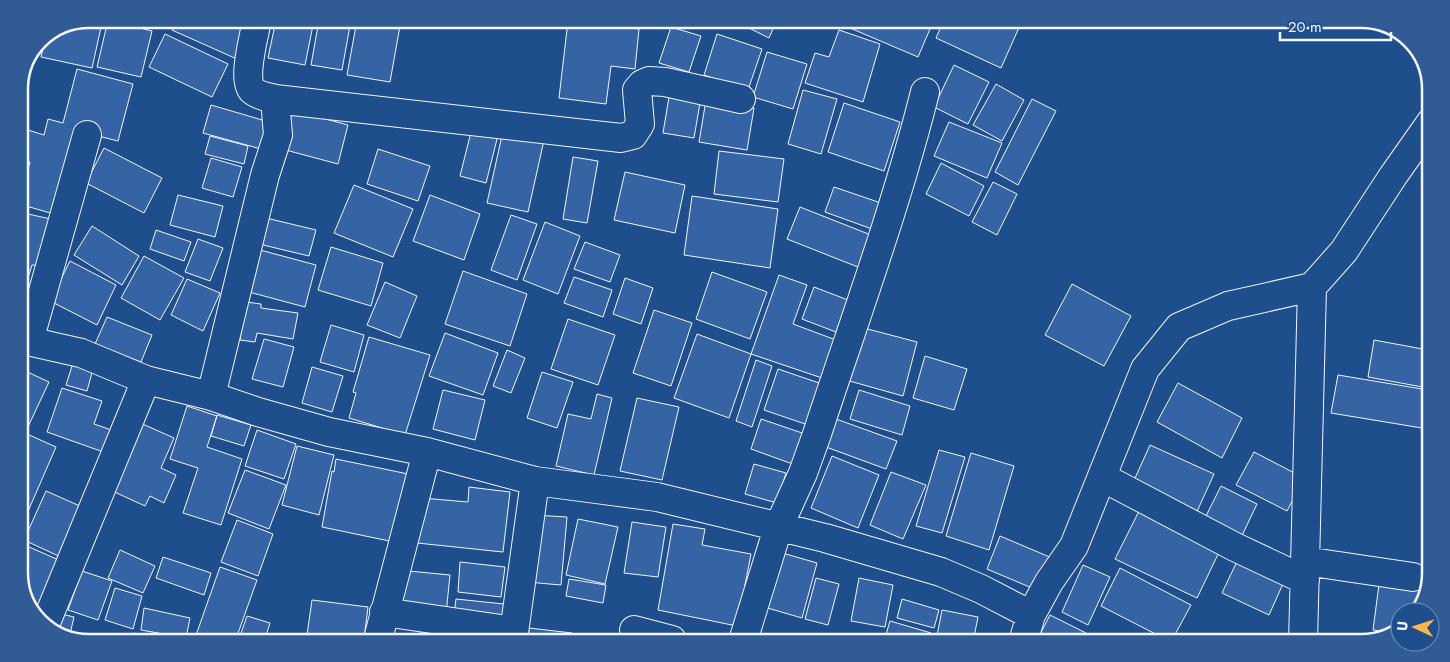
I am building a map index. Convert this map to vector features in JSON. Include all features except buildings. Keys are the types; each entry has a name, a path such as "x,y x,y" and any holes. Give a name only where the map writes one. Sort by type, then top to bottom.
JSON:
{"street":[{"path":"256,28 247,75 254,92 276,99 621,138 632,135 640,124 637,90 642,84 649,81 665,82 741,99"},
{"path":"745,634 778,528 803,473 820,425 914,137 925,92"},
{"path":"211,396 265,175 278,135 276,99"},
{"path":"28,327 87,135"},
{"path":"1025,634 1031,615 1074,546 1145,369 1179,327 1228,306 1312,287 1344,251 1422,135"},
{"path":"1303,634 1312,287"},
{"path":"28,341 81,353 146,380 211,396 258,412 330,432 427,452 535,481 657,497 825,538 941,572 1031,615"},
{"path":"48,619 146,380"},
{"path":"379,634 427,452"},
{"path":"1102,476 1235,547 1305,571 1413,577"},
{"path":"514,634 535,481"},
{"path":"384,612 508,634"},
{"path":"634,630 649,634"}]}
